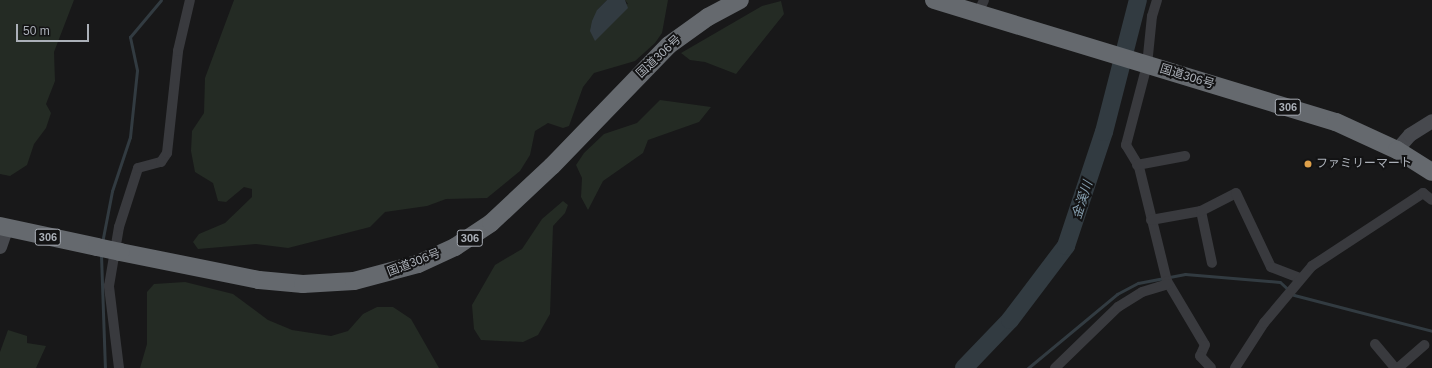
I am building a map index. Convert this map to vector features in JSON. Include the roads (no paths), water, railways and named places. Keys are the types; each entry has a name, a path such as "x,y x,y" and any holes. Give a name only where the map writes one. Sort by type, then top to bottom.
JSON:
{"highway":[{"name":"国道306号","path":"4,226 120,252 259,280 303,284 354,281 418,264 455,247 491,223 552,166 669,46 708,17 740,0"},
{"name":"国道306号","path":"934,0 981,6 1141,63 1336,122 1397,150 1432,172"}],"street":[{"path":"119,368 109,286 118,227 138,168 161,162 167,154 170,106 190,0"},
{"path":"1157,0 1141,63 1126,145 1137,165 1167,282 1205,346 1200,356 1211,368"},
{"path":"1397,150 1410,135 1432,120"},
{"path":"1137,165 1185,156"},
{"path":"1151,220 1200,211 1236,193 1271,267 1296,282"},
{"path":"1235,368 1285,296 1312,266 1423,193 1432,200"},
{"path":"1200,211 1212,263"},
{"path":"0,247 4,226"},
{"path":"1055,368 1118,307 1142,292 1167,282"},
{"path":"1374,344 1396,368 1424,345"}],"waterway":[{"path":"102,243 112,191 130,137 137,70 130,37 161,0"},
{"name":"金溪川","path":"964,368 1010,320 1066,246 1104,132 1138,0"},
{"path":"101,255 105,368"},
{"path":"1028,368 1117,294 1138,283 1185,274 1280,282 1294,295 1432,331"}],"place":[{"name":"ファミリーマート","path":"1308,164"}]}
